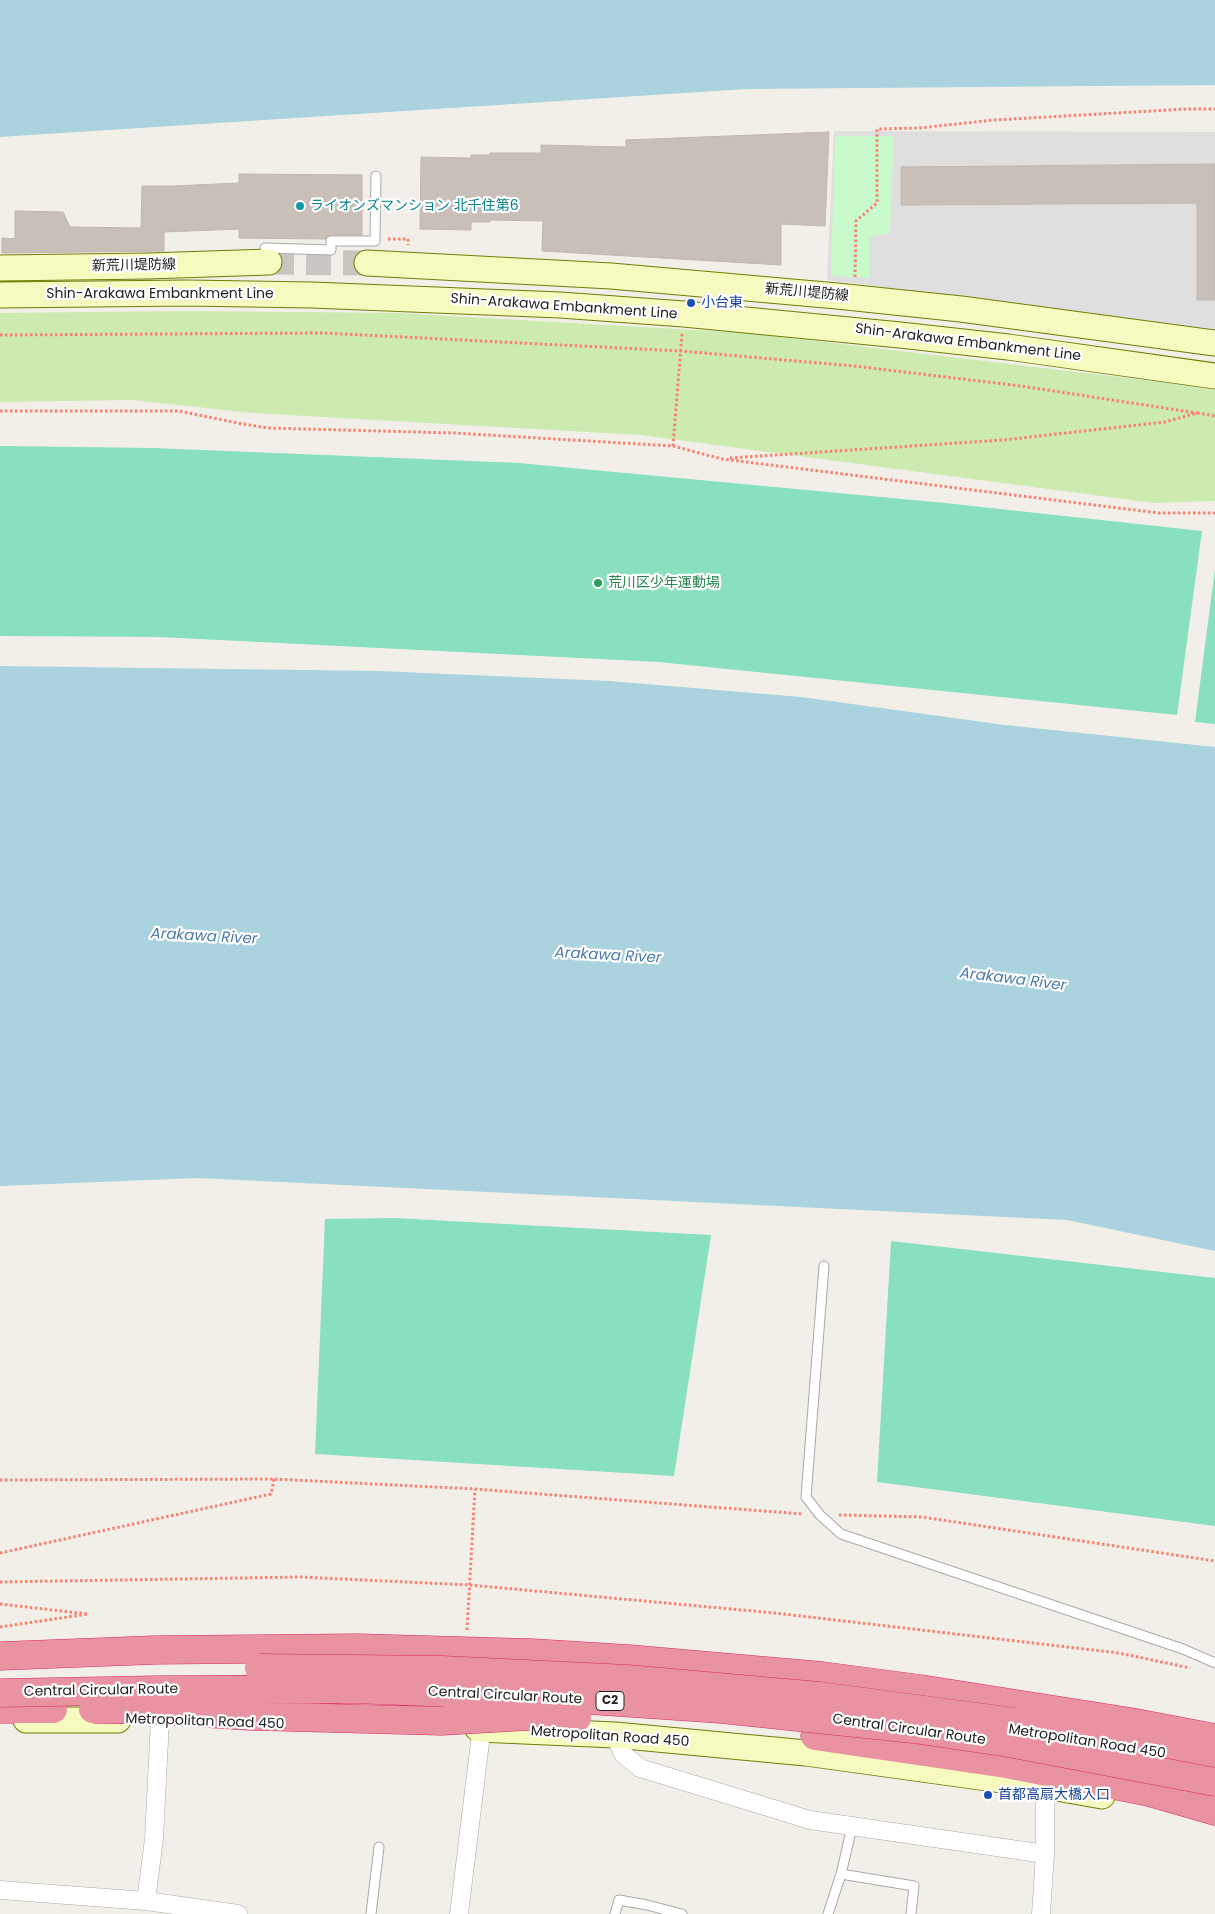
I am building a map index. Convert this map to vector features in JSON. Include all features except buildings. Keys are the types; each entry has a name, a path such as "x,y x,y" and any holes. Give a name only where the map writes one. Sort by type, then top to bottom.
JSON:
{"highway":[{"path":"0,1656 155,1650 357,1648 532,1653 628,1659 784,1672 921,1689 1131,1722 1215,1738"},
{"path":"0,1666 354,1668 531,1673 809,1695 1025,1724 1144,1735"},
{"name":"Central Circular Route","path":"0,1693 156,1690 354,1690 443,1692 711,1708 914,1729 1009,1743 1215,1782"},
{"path":"0,1709 156,1710 250,1716 442,1721 529,1716 720,1727 815,1736 987,1762 1149,1792 1215,1811"},
{"path":"1025,1724 1142,1745 1215,1763"}],"main road":[{"name":"新荒川堤防線","path":"0,268 148,266 267,255"},
{"name":"新荒川堤防線","path":"367,263 611,276 855,298 961,309 1215,343"},
{"name":"Shin-Arakawa Embankment Line","path":"0,295 294,294 569,305 723,317 920,337 1115,361 1215,376"},
{"path":"486,1682 530,1670 568,1668 628,1670 822,1688 987,1710 1144,1735 1215,1750"},
{"name":"Metropolitan Road 450","path":"0,1680 260,1678 486,1682 626,1688 819,1705 1123,1746 1215,1763"},
{"name":"Metropolitan Road 450","path":"0,1720 160,1720 482,1729 614,1735 806,1753 1045,1786 1215,1815"}],"street":[{"path":"459,1914 486,1682"},
{"path":"146,1902 154,1840 160,1720"},
{"path":"614,1735 623,1754 640,1768 810,1820 1045,1854"},
{"path":"1041,1914 1045,1854 1045,1786"},
{"path":"0,1890 146,1902 229,1913"}],"lane":[{"path":"267,255 331,250 331,241 375,241 376,176"},
{"path":"824,1266 806,1497 820,1515 841,1534 1183,1649 1215,1663"},
{"path":"828,1914 841,1874 852,1827"},
{"path":"371,1914 379,1847"},
{"path":"841,1874 914,1886 911,1914"},
{"path":"615,1914 620,1900 647,1904 678,1914"}],"path":[{"path":"855,298 856,221 877,203 876,129 919,128 994,120 1187,109 1215,110"},
{"path":"375,238 408,239 408,246"},
{"path":"673,446 683,328"},
{"path":"0,335 322,333 681,351 854,366 982,381 1215,416"},
{"path":"0,411 179,410 268,428 454,433 673,446 722,459 1159,513 1215,513"},
{"path":"722,459 1003,440 1164,422 1197,413"},
{"path":"0,1480 274,1479 475,1489 820,1515 922,1517 1215,1561"},
{"path":"0,1553 271,1494 274,1479"},
{"path":"467,1630 475,1489"},
{"path":"0,1582 300,1577 470,1584 775,1613 1119,1653 1196,1669"},
{"path":"0,1604 88,1614 0,1627"}],"shaded area":[{"path":"834,131 1215,132 1215,332 827,280"}],"green space":[{"path":"835,136 894,136 890,233 869,237 869,278 831,276"},
{"path":"192,311 398,313 748,333 1162,382 1215,390 1215,501 1154,503 640,435 252,413 133,400 0,402 0,313"},
{"name":"荒川区少年運動場","path":"0,446 154,448 519,463 945,503 1202,531 1177,715 659,662 159,637 0,636"},
{"path":"1215,569 1215,724 1195,722"},
{"path":"394,1218 711,1235 674,1476 315,1454 325,1219"},
{"path":"891,1241 1215,1278 1215,1526 877,1482"}],"water":[{"path":"0,0 1215,0 1215,85 746,89 0,137"},
{"name":"Arakawa River","path":"0,666 379,671 610,681 801,697 1005,725 1215,747 1215,1251 1067,1220 198,1178 0,1186"}],"tunnel":[{"path":"269,262 367,263"}],"place":[{"name":"ライオンズマンション 北千住第6","path":"300,206"},
{"name":"小台東","path":"691,303"},
{"name":"荒川区少年運動場","path":"598,583"},
{"name":"首都高扇大橋入口","path":"988,1795"}]}
